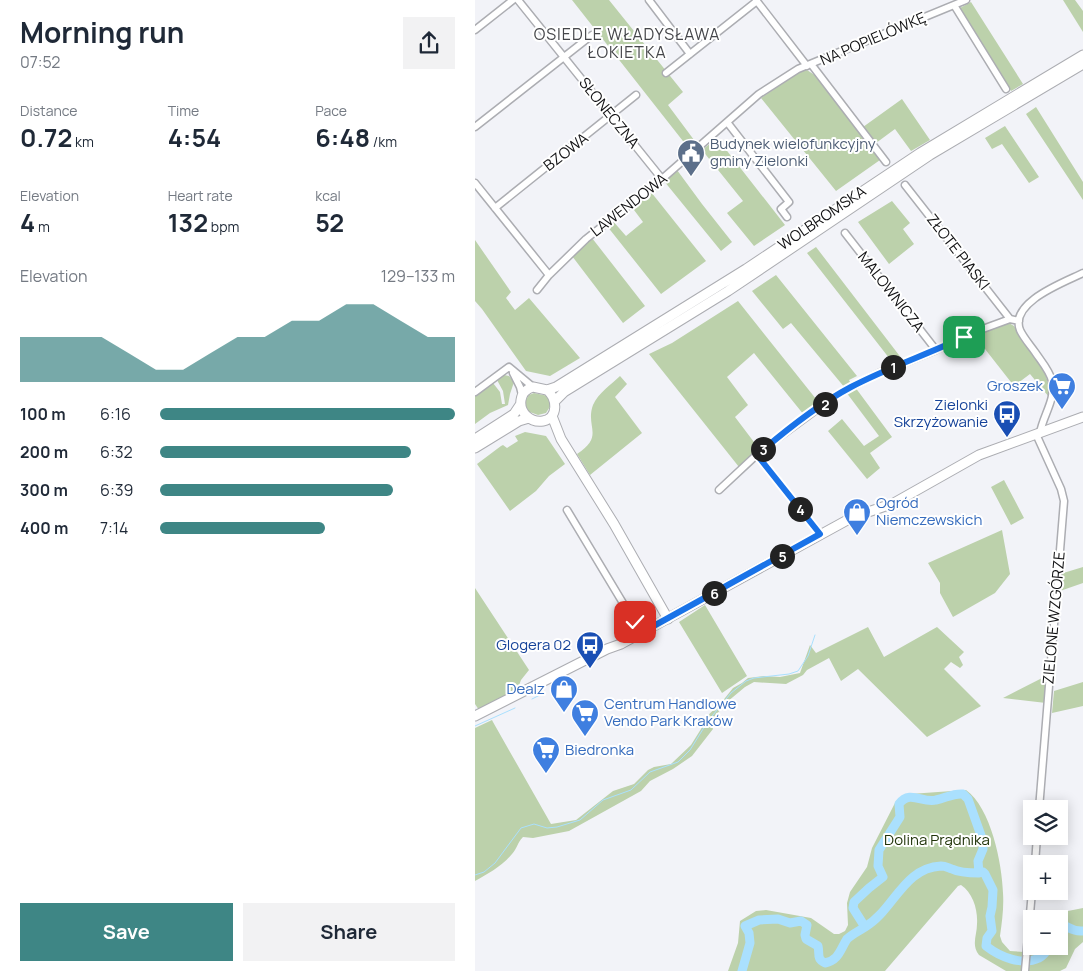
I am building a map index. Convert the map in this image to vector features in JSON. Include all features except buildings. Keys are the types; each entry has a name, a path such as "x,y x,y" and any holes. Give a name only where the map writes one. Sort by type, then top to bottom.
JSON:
{"main road":[{"name":"WOLBROMSKA","path":"591,370 746,270 919,153 1083,55"},
{"name":"WOLBROMSKA","path":"591,370 728,291 930,155 1083,64"},
{"path":"475,439 514,414 520,405 522,395 527,389 547,390 591,370"},
{"path":"555,401 591,370"},
{"path":"542,421 552,416 556,407 555,401 547,390"},
{"path":"520,405 522,411 529,418"},
{"path":"552,416 561,439 614,524 668,619"},
{"path":"476,715 607,649 615,647 851,518 894,503 979,454 1083,416"},
{"path":"475,448 519,421 529,418 542,421 561,439"}],"street":[{"path":"475,30 513,0"},
{"name":"SŁONECZNA","path":"519,0 662,179"},
{"path":"649,0 690,54"},
{"name":"NA POPIELÓWKĘ","path":"809,65 966,0"},
{"path":"666,72 757,1 886,162"},
{"path":"954,5 1006,89"},
{"path":"475,127 592,35"},
{"name":"LAWENDOWA","path":"537,290 586,239 662,179 759,94 791,73 809,65"},
{"name":"BZOWA","path":"495,208 636,95"},
{"path":"727,122 789,202 781,209 787,217"},
{"path":"475,183 549,276"},
{"name":"ZŁOTE PIASKI","path":"905,185 1010,319"},
{"name":"MALOWNICZA","path":"845,233 936,350"},
{"path":"1038,433 1053,392 1052,379 1020,329 1019,321 1025,307 1035,297 1083,273"},
{"path":"719,490 757,455 835,396 879,373 980,330 1010,319 1019,321"},
{"path":"475,392 509,367 520,387 522,395"},
{"path":"513,373 533,388"},
{"path":"1045,417 1048,424 1055,427"},
{"name":"ZIELONE WZGÓRZE","path":"1038,433 1065,501 1040,800"},
{"path":"757,455 820,534"},
{"path":"567,510 641,633"},
{"path":"1025,969 1031,900"}],"green space":[{"path":"572,0 609,0 683,92 668,105 697,144 690,150"},
{"path":"1063,0 1075,0 1083,11 1083,32"},
{"path":"971,2 1023,84 1011,91 960,8"},
{"path":"807,70 816,76 880,160 836,191 761,98 801,71"},
{"path":"902,99 930,140 911,151 895,129 876,143 863,127"},
{"path":"1036,107 1083,182 1083,200 1026,114"},
{"path":"1005,126 1039,177 1029,183 1002,144 992,149 985,138"},
{"path":"717,138 785,225 754,246 727,213 743,201 702,150"},
{"path":"677,170 732,242 721,251 664,181"},
{"path":"651,192 706,261 661,294 607,226 612,220 626,236 643,222 631,206"},
{"path":"892,201 910,223 903,229 914,244 889,264 858,222"},
{"path":"592,238 645,306 623,323 572,256"},
{"path":"475,240 511,292 506,298 515,310 529,298 580,358 550,376 526,371 475,301"},
{"path":"816,247 902,359 893,363 807,253"},
{"path":"776,275 857,376 849,380 851,384 845,388 791,323 783,329 752,291"},
{"path":"738,301 820,404 804,415 754,353 727,377 748,405 735,417 760,450 739,467 649,354 672,343"},
{"path":"1009,323 1014,326 1043,369 1049,388 1049,397 1030,374 1014,386 974,335"},
{"path":"504,375 509,376 514,382 508,405 490,413 475,424 475,396 493,383 500,392 502,404 505,404 503,391 497,380"},
{"path":"620,376 627,384 615,397 642,433 590,475 577,454 590,442 593,431 591,413 595,401"},
{"path":"855,387 892,437 870,453 880,468 867,479 828,431 842,419 864,446 879,436 846,392"},
{"path":"534,393 548,396 551,405 546,413 538,415 527,411 525,401 529,395"},
{"path":"525,432 546,436 565,464 549,476 536,491 510,511 477,464 501,446 503,445 507,448 518,441 515,436"},
{"path":"1004,480 1024,518 1011,525 991,487"},
{"path":"1002,530 1010,574 995,593 953,617 940,593 940,583 928,563"},
{"path":"1083,567 1083,583 1060,591 1060,574"},
{"path":"475,588 529,670 521,680 518,688 479,710 475,704"},
{"path":"705,605 747,676 722,693 679,622"},
{"path":"868,627 884,657 937,627 964,652 959,657 963,665 960,668 951,662 944,669 981,706 927,737 858,669 841,681 829,658 786,684 754,682 727,702 710,722 713,729 692,756 650,781 641,791 569,831 533,838 523,837 514,852 504,862 490,873 475,881 475,728 492,720 551,824 576,820 613,791 634,784 648,770 671,764 691,745 706,721 705,718 733,688 748,678 780,677 800,673 810,645 816,653"},
{"path":"1048,675 1046,703 1003,698"},
{"path":"1083,682 1083,706 1052,713 1054,691"},
{"name":"Dolina Prądnika","path":"966,790 975,798 988,823 997,852 1003,893 1000,936 1002,942 1010,951 1023,952 1023,955 1068,955 1068,911 1083,908 1083,942 1075,949 1066,968 1060,971 1028,971 1024,965 1021,971 1006,971 979,955 975,947 976,908 969,892 961,885 958,886 885,971 728,971 738,943 740,921 756,911 766,910 811,918 834,934 845,931 848,925 847,903 850,892 867,867 872,848 896,801 910,794"}],"waterway":[{"path":"475,875 484,872 495,863 521,828 534,824 547,828 557,827 580,820 603,800 631,790 650,772 678,762 690,750 708,721 731,693 746,681 798,671 808,656 815,635"},
{"path":"559,686 568,681"},
{"path":"532,699 544,693"},
{"path":"475,726 515,708"},
{"path":"742,971 750,943 749,933 745,926 759,920 778,919 790,923 801,921 807,925 806,939 818,946 820,960 825,963 833,960 841,951 847,939 865,927 853,908 854,902 883,877 878,866 879,850 900,817 899,804 903,800 912,797 931,801 956,794 963,794 968,799 983,841 983,849 978,861 979,873 983,872 985,874 993,890 990,916 992,931 987,938 986,946 1004,957 1018,961 1032,960 1043,955"},
{"path":"865,927 884,911 908,882 928,868 943,866 962,872 979,873"},
{"path":"1068,927 1083,931"}],"place":[{"name":"Budynek wielofunkcyjny gminy Zielonki","path":"691,177"},
{"name":"Groszek","path":"1062,410"},
{"name":"Zielonki Skrzyżowanie","path":"1007,438"},
{"name":"Ogród Niemczewskich","path":"857,536"},
{"name":"Glogera 02","path":"590,669"},
{"name":"Dealz","path":"564,713"},
{"name":"Centrum Handlowe Vendo Park Kraków","path":"585,737"},
{"name":"Biedronka","path":"546,774"}],"district":[{"name":"OSIEDLE WŁADYSŁAWA ŁOKIETKA","path":"627,43"}],"route":[{"path":"635,622 641,633 802,546 820,534 757,455 835,396 879,373 949,345 964,337"}]}
